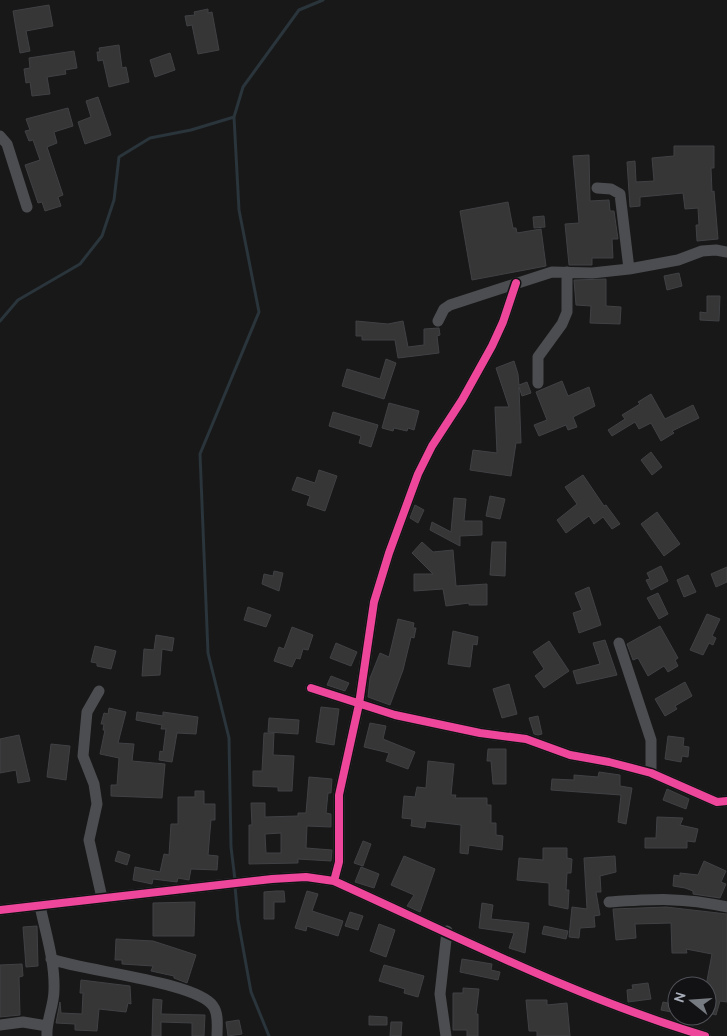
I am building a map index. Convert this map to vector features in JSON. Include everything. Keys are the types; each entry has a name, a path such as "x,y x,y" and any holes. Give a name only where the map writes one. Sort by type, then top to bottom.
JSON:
{"street":[{"path":"0,136 7,144 26,207"},
{"path":"597,188 611,188 620,194 629,269"},
{"path":"438,321 444,309 450,305 552,272 592,272 629,269 678,260 702,251 716,250 727,252"},
{"path":"538,383 538,357 562,324 567,312 566,272"},
{"path":"334,881 339,862 340,795 359,704 374,602 418,474 432,446 492,346 504,322 516,283"},
{"path":"618,642 651,740 652,774"},
{"path":"312,688 395,715 471,731 526,739 570,756 609,762 652,774 717,802 727,802"},
{"path":"98,691 87,712 83,756 94,784 98,804 89,840 102,898"},
{"path":"0,910 272,879 306,877 334,881 549,979 666,1024 705,1036"},
{"path":"609,902 664,898 692,900 727,907"},
{"path":"0,1025 23,1022 47,1031 54,992 51,959 40,906"},
{"path":"446,1036 440,994 447,931"},
{"path":"51,959 70,966 123,974 198,994 214,1006 217,1018 217,1036"}],"building":[{"path":"49,5 53,26 26,31 30,51 20,53 13,11"},
{"path":"208,9 208,13 212,12 219,50 198,54 192,25 187,26 185,16 195,15 194,12"},
{"path":"119,45 122,68 126,67 129,82 109,87 103,60 98,61 97,52 100,52 99,48"},
{"path":"74,51 77,68 65,70 66,74 47,77 50,94 32,96 30,82 26,83 24,69 30,68 29,58"},
{"path":"170,53 175,70 155,77 150,60"},
{"path":"98,97 111,135 85,144 78,122 91,117 86,101"},
{"path":"68,108 73,126 54,132 57,143 47,147 63,195 58,197 61,206 45,211 42,202 38,203 25,165 40,160 33,140 29,141 25,131 30,130 26,119"},
{"path":"674,146 714,146 714,168 711,168 712,192 714,191 718,239 697,241 696,225 699,225 698,208 685,209 683,193 640,197 640,206 630,207 627,162 635,161 636,182 654,181 652,158 674,156"},
{"path":"589,155 590,201 609,200 610,211 614,211 618,239 612,239 613,258 592,258 592,265 569,265 565,224 579,223 573,156"},
{"path":"508,202 513,228 516,228 517,233 541,229 546,266 472,280 460,211"},
{"path":"544,216 545,227 534,228 533,217"},
{"path":"679,273 682,286 667,290 664,276"},
{"path":"606,279 606,306 621,307 620,324 590,323 591,306 576,305 574,280"},
{"path":"707,296 720,296 719,321 700,320 700,312 707,313"},
{"path":"356,321 388,324 403,321 408,347 424,345 424,329 439,328 440,335 437,336 439,353 398,358 395,340 362,340 362,336 356,336"},
{"path":"386,359 396,363 384,399 342,386 347,369 380,379"},
{"path":"514,361 519,385 527,382 531,393 522,396 519,387 521,443 516,443 511,476 470,470 473,450 497,453 495,407 509,407 496,368"},
{"path":"562,381 568,396 589,387 595,406 573,417 577,427 568,430 566,425 539,436 534,425 547,420 536,392"},
{"path":"651,394 665,419 693,405 699,418 672,431 674,433 661,441 651,423 639,429 635,422 612,436 608,430 625,419 622,415 640,404 638,402"},
{"path":"389,403 419,411 414,430 408,428 407,431 394,428 393,431 382,428"},
{"path":"333,412 378,425 371,447 359,443 361,436 329,426"},
{"path":"651,452 662,467 652,475 641,460"},
{"path":"319,470 337,476 325,511 307,505 310,496 292,490 297,477 315,483"},
{"path":"583,475 604,506 606,505 620,524 612,529 603,517 594,524 589,516 566,533 557,520 577,504 565,487"},
{"path":"490,496 505,499 500,519 486,516"},
{"path":"454,498 466,499 464,521 482,521 482,535 460,536 460,546 430,530 432,522 451,532"},
{"path":"415,505 424,510 418,523 410,518"},
{"path":"657,512 680,544 664,556 641,524"},
{"path":"422,542 433,552 453,550 456,586 487,584 487,605 469,605 469,603 446,606 443,589 414,591 414,574 433,574 412,553"},
{"path":"492,542 506,542 505,576 490,575"},
{"path":"661,566 668,581 651,590 646,580 650,579 647,573"},
{"path":"727,567 727,582 716,587 711,574"},
{"path":"274,571 283,573 279,591 262,584 264,574 273,576"},
{"path":"688,575 696,592 684,597 677,580"},
{"path":"589,587 601,625 579,633 573,613 582,610 575,593"},
{"path":"658,593 668,614 659,619 647,598"},
{"path":"248,607 271,615 266,627 244,620"},
{"path":"707,614 720,619 712,636 716,638 713,645 709,643 703,655 690,650"},
{"path":"398,619 414,623 413,628 416,628 414,638 411,637 403,670 390,705 368,697 370,678 380,653 389,657"},
{"path":"660,626 678,658 675,660 678,666 668,672 664,666 648,676 638,658 633,660 627,644"},
{"path":"292,627 313,635 308,650 303,649 300,659 296,658 292,667 274,661 279,647 284,649"},
{"path":"453,631 478,637 477,645 473,644 470,667 448,664"},
{"path":"156,635 174,638 172,651 162,649 160,675 142,676 144,649 154,650"},
{"path":"605,640 617,675 577,684 573,671 600,664 593,643"},
{"path":"549,641 569,671 544,688 535,676 544,669 533,652"},
{"path":"336,643 357,652 351,666 330,658"},
{"path":"95,646 116,651 111,669 97,666 97,663 91,662"},
{"path":"331,676 349,683 345,691 327,685"},
{"path":"685,682 692,696 675,706 677,709 665,716 655,699"},
{"path":"509,684 517,714 502,718 493,689"},
{"path":"321,707 339,709 334,745 316,742"},
{"path":"109,708 126,712 118,743 134,744 132,761 165,764 162,798 111,796 111,785 117,785 119,758 100,754 105,730 103,730 104,724 101,724 104,713 108,714"},
{"path":"137,712 163,716 163,712 198,717 196,734 177,733 172,762 159,760 160,751 163,752 166,729 161,729 162,725 136,720"},
{"path":"538,716 542,734 538,735 534,734 529,718"},
{"path":"269,718 299,720 298,734 268,732"},
{"path":"370,723 386,726 383,739 415,752 408,769 386,761 389,753 364,747"},
{"path":"264,733 274,733 273,755 294,756 292,791 278,791 278,787 253,786 253,771 262,771"},
{"path":"19,735 30,781 18,783 16,770 0,773 0,739"},
{"path":"668,736 684,738 683,746 689,747 688,757 682,756 681,762 665,759"},
{"path":"51,744 70,746 66,780 47,777"},
{"path":"488,749 506,749 506,784 493,784 491,761 487,761"},
{"path":"428,761 454,764 451,795 456,795 455,798 487,798 487,805 491,805 491,823 496,823 496,835 503,836 502,850 469,845 468,854 460,853 461,825 426,821 425,828 411,826 412,819 402,818 404,796 415,797 417,787 426,788"},
{"path":"599,772 620,775 620,786 632,788 626,824 618,822 621,795 551,790 552,779 574,780 574,775 598,777"},
{"path":"309,777 332,779 331,793 328,793 326,813 331,814 331,827 307,826 306,848 332,850 331,861 298,859 298,863 249,864 249,825 252,825 251,803 265,803 265,817 298,816 298,813 306,813","holes":["281,833 281,853 266,853 265,834"]},
{"path":"667,789 689,799 686,809 663,800"},
{"path":"195,791 204,791 204,804 215,804 215,820 211,820 208,855 218,856 217,870 191,869 189,880 178,878 177,882 153,879 152,884 133,880 135,867 160,872 164,854 169,855 171,824 178,824 178,797 195,797"},
{"path":"657,817 683,818 680,825 698,829 695,842 687,841 687,848 645,848 645,838 656,838"},
{"path":"363,841 371,844 363,866 354,863"},
{"path":"543,848 567,848 567,858 572,859 571,873 567,873 566,890 569,890 568,909 549,905 549,883 517,880 519,858 543,860"},
{"path":"118,851 130,855 127,865 115,861"},
{"path":"404,856 435,869 420,912 407,906 414,895 391,885"},
{"path":"615,856 616,872 600,876 601,892 596,892 600,915 594,916 595,927 580,928 579,938 569,937 572,907 587,909 584,858"},
{"path":"704,861 726,871 721,882 726,884 720,898 693,894 693,891 673,886 674,875 680,876 680,873 698,875"},
{"path":"361,867 379,874 374,888 355,882"},
{"path":"284,891 285,902 274,902 274,919 264,919 264,892"},
{"path":"307,891 318,894 312,911 343,921 338,936 307,926 306,931 295,928"},
{"path":"195,902 194,936 153,936 153,903"},
{"path":"482,903 493,905 491,919 529,923 525,953 509,948 514,933 479,928"},
{"path":"666,907 727,914 727,1002 720,1001 717,1012 717,976 708,976 712,954 686,949 687,953 672,953 671,923 635,924 636,938 616,940 613,909"},
{"path":"350,912 363,916 358,930 345,926"},
{"path":"379,924 395,930 386,957 370,951"},
{"path":"37,926 38,966 26,967 23,927"},
{"path":"544,926 568,931 566,939 542,934"},
{"path":"116,939 153,941 196,955 187,983 174,978 174,976 151,971 153,966 122,964 122,960 115,960"},
{"path":"462,959 492,964 491,970 500,972 498,980 460,972"},
{"path":"22,964 23,976 19,977 20,1015 0,1017 0,965"},
{"path":"384,965 424,976 418,997 404,993 405,989 379,981"},
{"path":"81,980 130,986 131,1004 128,1003 126,1012 99,1009 97,1031 75,1030 75,1024 56,1023 60,1002 61,1013 82,1014 83,993 80,993"},
{"path":"648,983 651,999 628,1002 627,990 633,989 632,985"},
{"path":"463,988 479,989 476,1014 478,1014 478,1036 467,1036 467,1030 453,1030 453,993 463,993"},
{"path":"153,999 162,1000 161,1014 205,1015 204,1036 192,1036 192,1023 161,1022 161,1036 152,1036"},
{"path":"526,1000 547,1000 547,1005 567,1003 570,1036 537,1036 537,1031 529,1031"},
{"path":"663,1002 667,1003 667,1011 661,1010"},
{"path":"369,1016 387,1017 387,1025 369,1025"},
{"path":"239,1020 242,1034 228,1036 226,1022"},
{"path":"391,1022 402,1022 401,1036 390,1036"}],"waterway":[{"path":"0,321 18,300 80,264 102,236 114,200 119,157 150,138 191,130 234,117 243,87 299,10 323,0"},
{"path":"234,117 239,210 259,312 200,454 208,653 229,738 231,847 235,880"},
{"path":"235,886 238,920 251,992 269,1036"}],"cycle path":[{"path":"334,881 339,862 339,795 359,704 374,602 389,553 418,474 432,446 462,400 492,346 503,322 516,283"},
{"path":"311,688 395,715 480,733 526,739 570,755 609,762 651,773 717,802 727,801"},
{"path":"0,910 272,879 306,877 334,881 564,985 657,1021 705,1036"}]}
